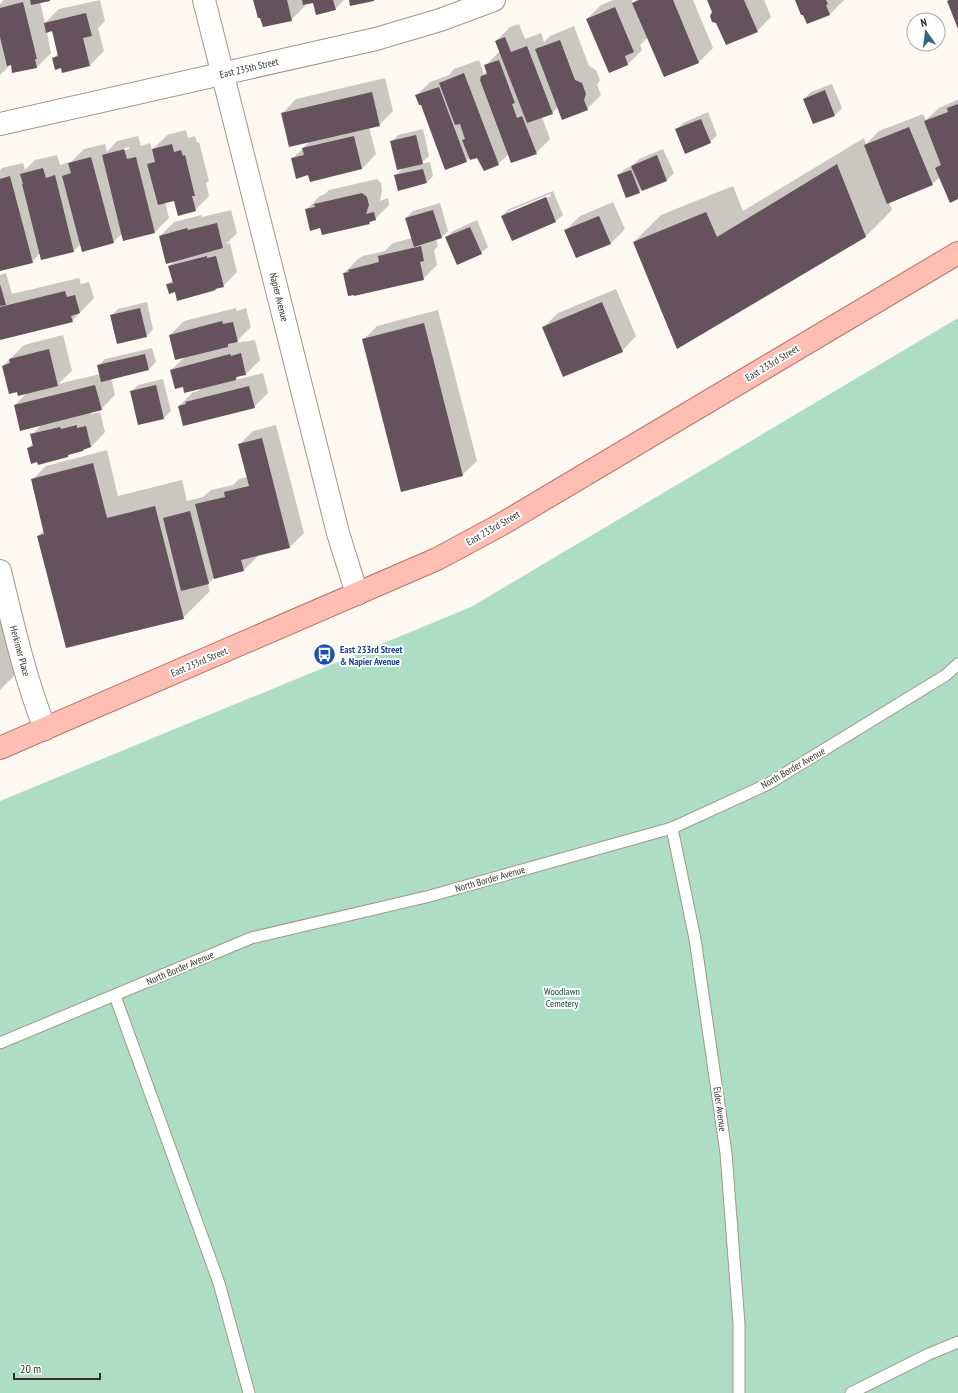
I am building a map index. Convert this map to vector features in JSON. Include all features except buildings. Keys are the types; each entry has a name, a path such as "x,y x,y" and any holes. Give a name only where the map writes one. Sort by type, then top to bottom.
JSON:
{"main road":[{"name":"East 233rd Street","path":"0,748 437,559 476,539 958,253"}],"street":[{"name":"Napier Avenue","path":"204,0 338,533 357,594"},
{"name":"East 235th Street","path":"0,124 376,39 440,20 494,0"},
{"name":"Herkimer Place","path":"0,571 22,660 35,703 45,729"}],"lane":[{"name":"North Border Avenue","path":"0,1043 251,938 430,896 672,828 768,784 946,675 958,664"},
{"name":"Elder Avenue","path":"672,828 695,939 726,1153 739,1324 739,1393"},
{"path":"115,996 219,1283 249,1393"},
{"path":"851,1393 929,1354 958,1342"}],"green space":[{"name":"Woodlawn Cemetery","path":"958,318 958,1393 0,1393 0,801 471,607"}],"place":[{"name":"East 233rd Street & Napier Avenue","path":"325,655"}]}
